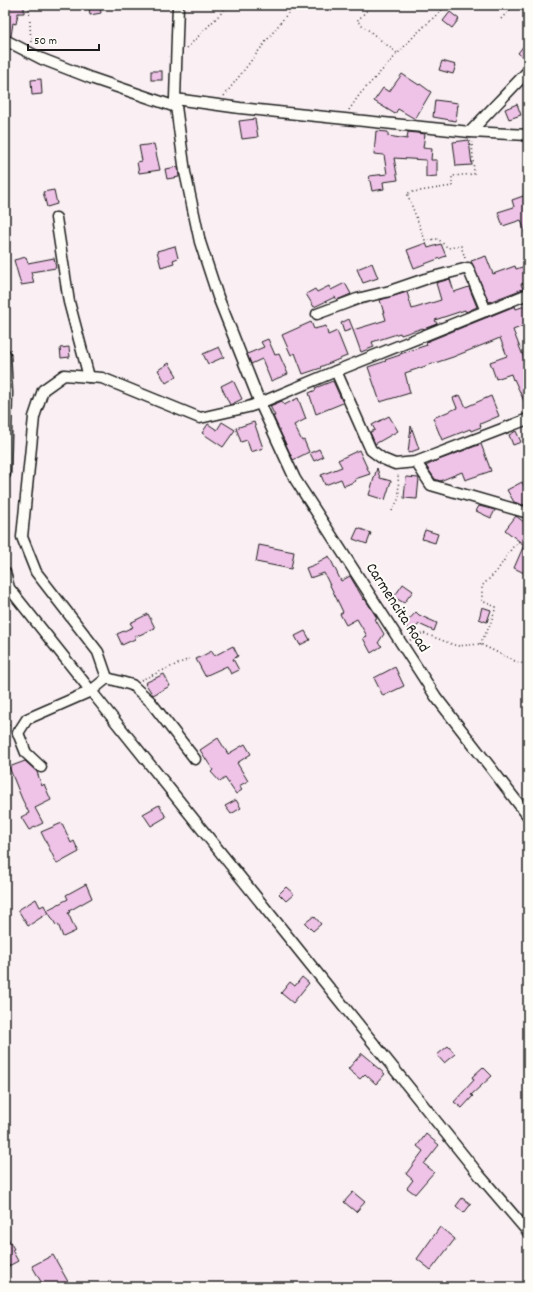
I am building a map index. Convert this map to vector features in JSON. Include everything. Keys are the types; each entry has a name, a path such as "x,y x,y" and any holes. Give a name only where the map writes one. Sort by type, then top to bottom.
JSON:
{"street":[{"name":"Carmencita Road","path":"178,5 176,103 185,172 200,242 221,303 260,404 295,479 402,644 436,696 528,816"},
{"path":"5,40 42,59 91,78 176,103 217,105 470,132 528,135"},
{"path":"470,132 528,71"},
{"path":"56,218 69,302 90,377"},
{"path":"316,314 357,299 468,268 486,311"},
{"path":"107,678 98,652 36,572 22,537 34,417 43,390 64,375 102,378 200,418 260,404 336,371 528,294"},
{"path":"5,354 8,393 5,474"},
{"path":"336,371 371,450 383,459 395,464 416,462 528,419"},
{"path":"416,462 431,485 528,513"},
{"path":"5,572 9,588 475,1170 528,1232"},
{"path":"107,678 132,684 150,701 195,759"},
{"path":"41,767 26,753 18,733 26,719 91,690 107,678"}],"path":[{"path":"28,5 32,54"},
{"path":"177,58 229,5"},
{"path":"217,105 294,5"},
{"path":"372,5 357,21 398,54"},
{"path":"343,119 360,94 447,5"},
{"path":"501,20 514,5"},
{"path":"468,268 461,246 448,248 438,239 425,240 407,193 452,186 452,176 474,174 470,132"},
{"path":"392,511 399,498 398,477 395,464"},
{"path":"480,644 490,625 496,607 482,601 482,586 498,571 512,548 523,538 528,530"},
{"path":"402,644 423,633 457,646 480,644 519,663 528,664"},
{"path":"132,684 189,658"}],"building":[{"path":"7,5 24,5 24,13 18,13 16,24 13,23 11,36 5,34"},
{"path":"100,6 101,13 90,15 89,7"},
{"path":"450,12 459,19 452,28 443,21"},
{"path":"528,40 528,62 518,53"},
{"path":"442,61 456,65 453,74 439,70"},
{"path":"151,71 162,71 162,80 151,80"},
{"path":"402,74 431,92 415,119 398,109 395,114 374,101 383,88 389,92"},
{"path":"41,79 42,94 32,95 31,80"},
{"path":"435,100 458,103 456,121 433,117"},
{"path":"517,104 521,115 509,119 505,109"},
{"path":"255,119 258,137 242,139 239,121"},
{"path":"376,131 388,132 388,136 407,139 408,132 425,134 423,148 432,149 431,160 437,160 437,176 426,177 426,160 394,158 398,180 383,182 384,189 372,191 369,176 387,174 384,155 374,154"},
{"path":"469,140 472,165 456,166 453,142"},
{"path":"154,144 160,170 139,173 137,162 142,161 139,146"},
{"path":"178,167 179,177 167,179 165,169"},
{"path":"54,190 57,204 47,207 43,192"},
{"path":"526,195 528,202 528,238 521,220 503,226 498,212 514,207 512,200"},
{"path":"426,243 428,248 441,244 446,256 414,268 407,250"},
{"path":"175,246 178,258 173,260 174,263 161,267 157,251"},
{"path":"486,256 493,274 515,266 516,269 528,265 528,282 521,284 523,289 489,302 471,261"},
{"path":"26,257 28,263 54,258 56,268 31,272 34,283 21,285 14,260"},
{"path":"372,263 378,278 363,283 357,269"},
{"path":"450,279 454,292 469,287 477,307 466,312 465,310 435,320 437,324 424,329 423,328 401,335 400,333 372,342 374,347 361,352 353,330 386,320 380,300 407,292 412,309 441,300 436,283"},
{"path":"345,283 351,294 337,300 335,297 314,307 306,294 315,289 317,292 329,286 331,290"},
{"path":"528,305 528,324 513,330 525,361 528,359 528,410 511,374 496,379 490,362 507,356 500,338 453,357 405,373 410,393 380,402 368,367 427,345 426,342 515,306 516,309"},
{"path":"349,319 353,329 344,332 341,323"},
{"path":"311,322 314,329 326,326 328,335 337,331 347,356 320,367 321,368 303,374 295,353 291,355 282,335"},
{"path":"268,339 275,355 279,354 288,374 271,381 262,359 251,364 247,354 264,347 261,342"},
{"path":"69,347 70,357 61,358 60,348"},
{"path":"219,347 224,357 208,364 203,354"},
{"path":"169,363 177,376 166,383 158,370"},
{"path":"233,380 242,399 230,405 221,386"},
{"path":"333,381 343,403 316,414 309,393 316,390 315,388"},
{"path":"460,395 466,407 491,396 499,416 480,424 481,427 471,431 470,429 442,440 433,418 457,408 453,398"},
{"path":"298,398 306,419 294,425 302,441 304,440 309,452 293,460 270,406 282,401 284,405"},
{"path":"389,416 398,431 375,444 370,432 375,430 372,425"},
{"path":"222,422 235,430 223,447 202,433 208,424 217,430"},
{"path":"254,422 263,448 251,452 247,440 241,442 236,428"},
{"path":"411,426 419,449 408,453"},
{"path":"516,431 521,442 513,445 509,435"},
{"path":"481,444 491,471 465,480 462,472 440,481 435,479 426,466 436,461"},
{"path":"319,449 323,457 314,461 310,453"},
{"path":"359,450 370,474 355,479 356,481 344,486 341,479 325,485 321,475 342,467 338,460"},
{"path":"377,468 380,478 391,481 385,500 369,495"},
{"path":"406,477 419,478 417,499 404,498"},
{"path":"522,482 528,494 528,502 523,505 514,502 507,490"},
{"path":"479,506 495,510 491,518 476,511"},
{"path":"516,516 528,525 528,569 526,574 514,568 524,545 505,530"},
{"path":"358,528 371,533 367,544 353,539"},
{"path":"425,530 438,534 435,543 422,539"},
{"path":"259,545 294,552 291,569 256,562"},
{"path":"329,556 341,581 350,576 364,600 365,599 377,618 375,619 384,634 378,643 382,646 371,653 363,638 367,636 357,619 346,625 340,614 343,612 324,573 310,578 306,568 319,563 318,562"},
{"path":"403,584 413,591 404,603 394,597"},
{"path":"482,607 491,610 487,622 479,619"},
{"path":"416,612 419,615 437,623 434,631 419,624 412,632 404,625"},
{"path":"148,614 155,628 122,645 117,634 133,627 130,623"},
{"path":"305,631 310,640 300,645 295,636"},
{"path":"233,646 238,656 233,659 239,670 231,674 227,666 205,676 196,659 212,651 214,656"},
{"path":"395,667 404,686 383,696 374,678"},
{"path":"164,674 170,686 153,695 145,683"},
{"path":"218,738 228,754 245,744 251,754 237,763 248,781 239,786 242,790 236,794 225,778 220,782 211,772 213,770 200,750"},
{"path":"25,761 37,772 42,786 44,784 51,800 35,808 43,823 29,830 21,817 29,813 9,767"},
{"path":"236,800 241,808 231,814 225,806"},
{"path":"159,805 166,817 151,826 143,814"},
{"path":"62,823 71,843 74,841 79,852 57,864 41,832"},
{"path":"86,884 92,898 69,911 70,912 68,913 76,931 63,937 58,924 56,925 47,910 68,899 66,895"},
{"path":"286,887 294,894 286,901 279,894"},
{"path":"36,899 40,907 44,905 48,913 28,926 18,910"},
{"path":"314,916 321,924 313,931 305,923"},
{"path":"302,977 309,983 293,1003 281,993 290,982 295,986"},
{"path":"448,1046 455,1054 444,1063 437,1055"},
{"path":"362,1053 385,1074 376,1084 365,1074 360,1079 348,1069"},
{"path":"483,1067 492,1076 471,1095 473,1096 462,1108 454,1102 474,1080 472,1077"},
{"path":"426,1134 439,1145 424,1164 434,1172 415,1194 407,1188 413,1180 406,1174 423,1151 417,1146"},
{"path":"353,1192 365,1202 356,1212 344,1202"},
{"path":"462,1198 471,1204 464,1213 456,1206"},
{"path":"440,1227 455,1239 431,1270 417,1259"},
{"path":"5,1233 14,1249 12,1250 18,1261 7,1267 5,1263"},
{"path":"53,1255 71,1287 44,1287 32,1266"}]}
